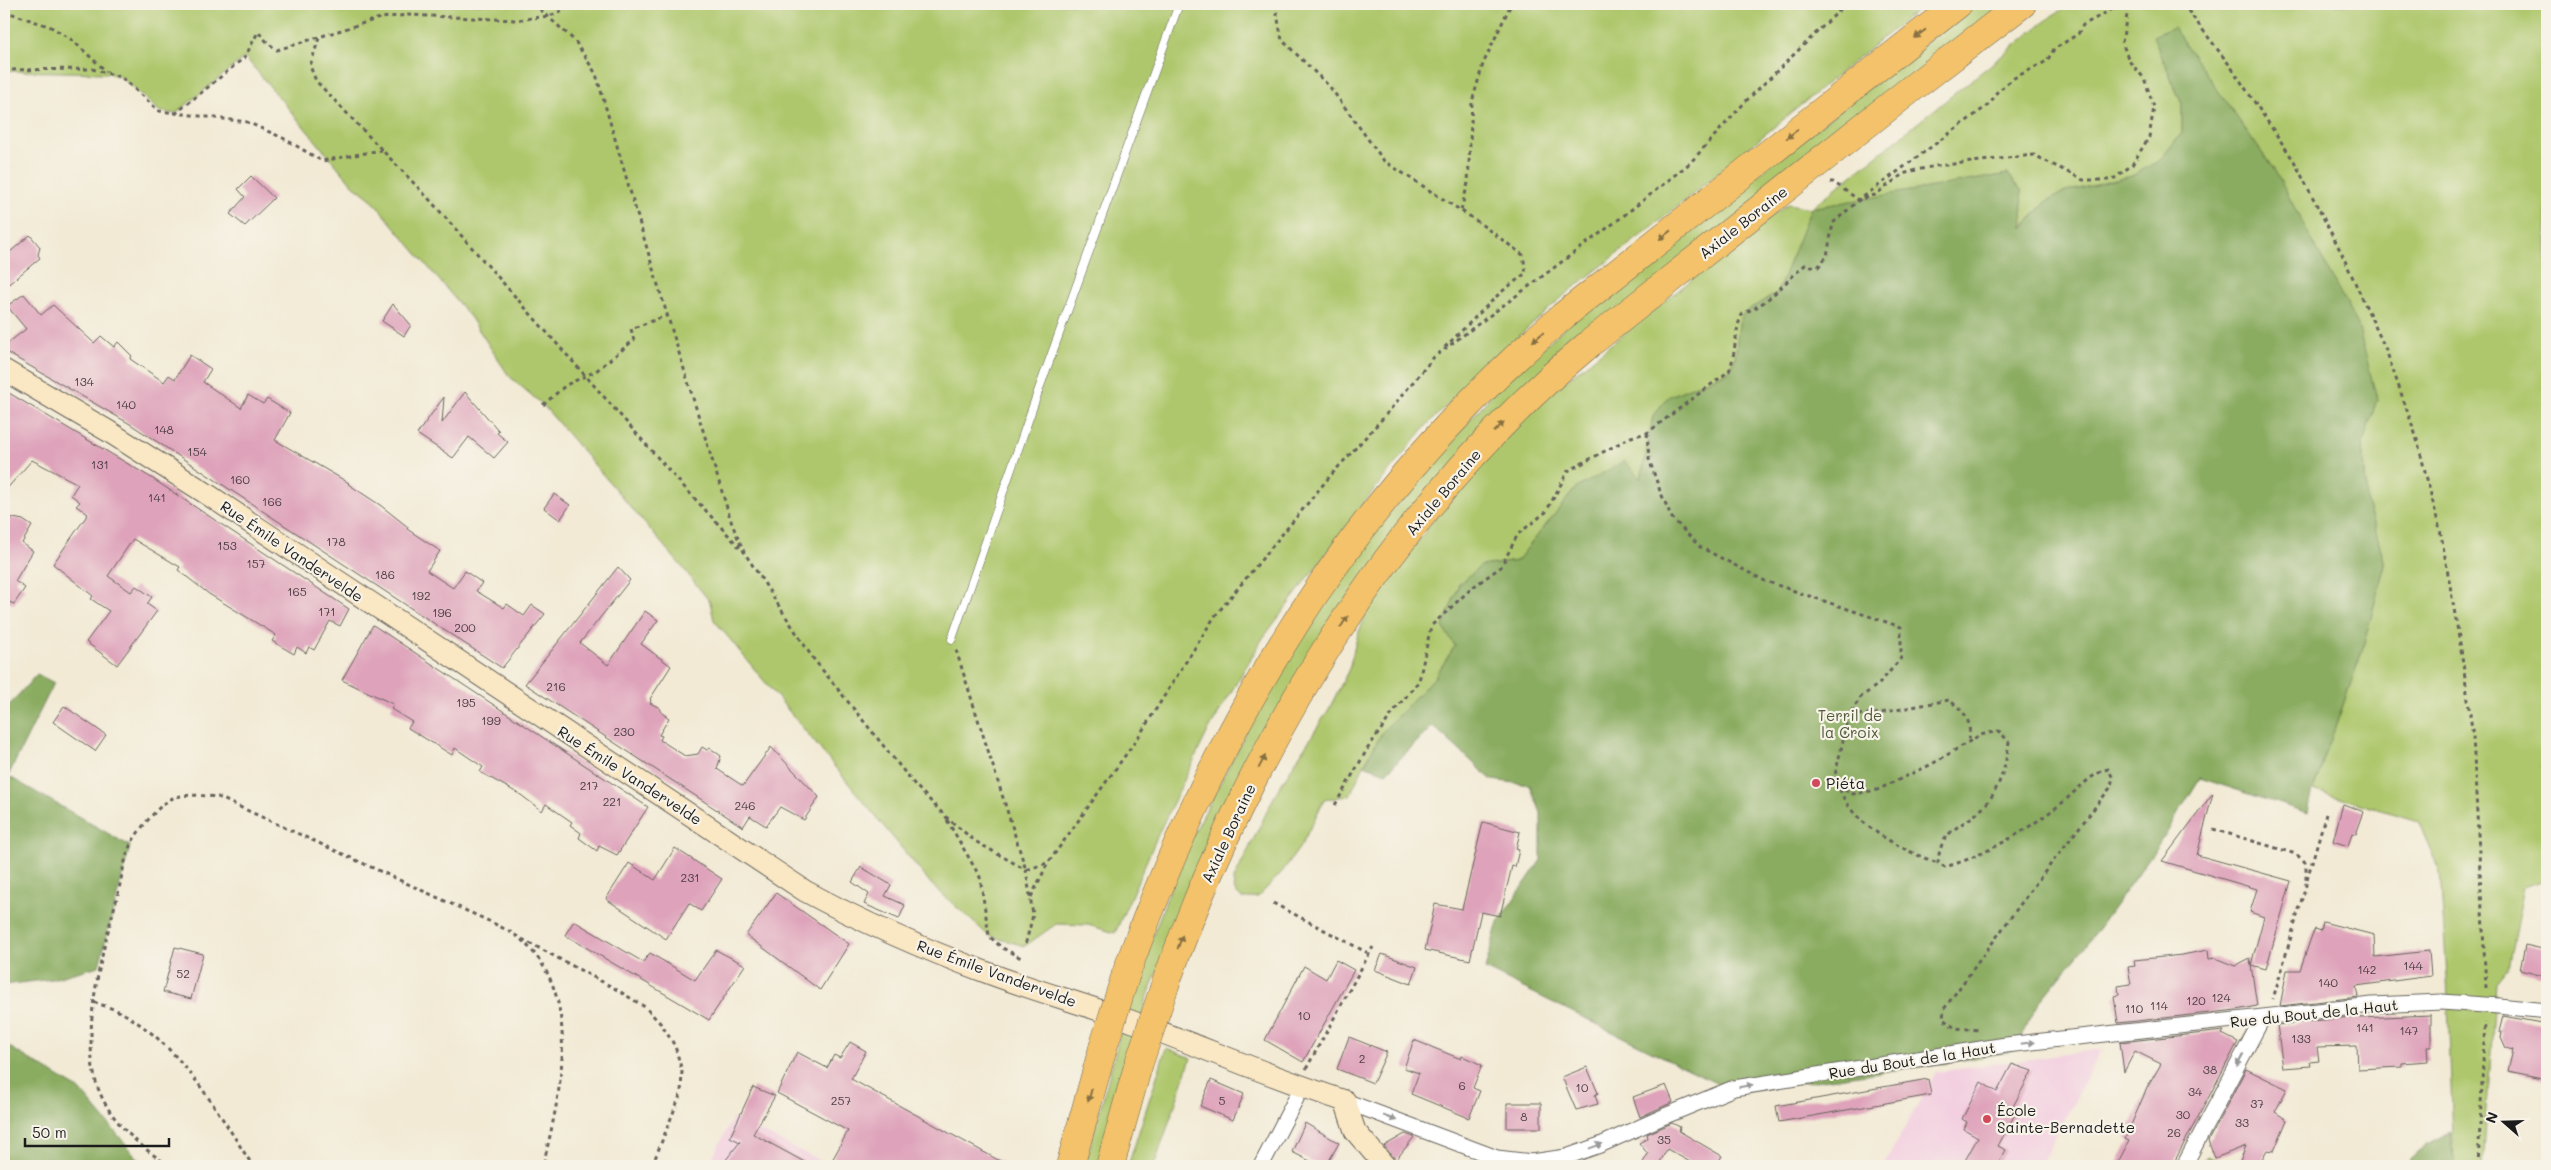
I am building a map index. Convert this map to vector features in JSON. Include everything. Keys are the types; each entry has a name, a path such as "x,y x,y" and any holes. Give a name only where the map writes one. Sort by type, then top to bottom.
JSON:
{"highway":[{"path":"1070,1166 1126,974 1143,926 1186,824 1209,775 1252,696 1296,619 1327,575 1417,460 1520,352 1562,316 1958,4"},
{"name":"Axiale Boraine","path":"1110,1166 1138,1066 1164,988 1217,851 1292,705 1362,595 1425,510 1489,437 1549,378 1800,177 2022,4"}],"street":[{"name":"Rue Émile Vandervelde","path":"4,370 204,492 740,848 832,906 879,928 990,974 1182,1039 1300,1086"},
{"name":"Rue du Bout de la Haut","path":"1300,1086 1497,1158 1532,1162 1566,1157 1600,1145 1734,1088 2006,1045 2372,1005 2442,1002 2547,1011"},
{"path":"2184,1166 2265,1017"},
{"path":"1261,1166 1300,1086"},
{"path":"1345,1101 1355,1131 1385,1166"}],"lane":[{"path":"952,639 1039,390 1178,4"}],"path":[{"path":"534,4 550,16 575,41 596,74 732,524 744,552"},
{"path":"175,114 245,57 258,32 277,50 380,18 408,15 516,20 550,16 576,4"},
{"path":"1031,897 1048,863 1137,739 1215,616 1331,474 1383,418 1434,357 1500,293 1526,273 1522,256 1461,210 1384,161 1330,87 1282,40 1275,4"},
{"path":"1461,210 1468,183 1472,102 1483,64 1511,4"},
{"path":"1434,357 1622,217 1690,163 1746,101 1846,4"},
{"path":"1335,805 1368,748 1394,711 1419,681 1431,626 1473,587 1501,567 1518,534 1546,512 1568,471 1631,437 1647,433 1729,371 1735,358 1738,324 1743,314 1777,293 1791,276 1805,266 1818,268 1827,256 1833,223 1859,200 1991,103 1996,93 2014,78 2047,61 2054,49 2078,34 2083,25 2122,4"},
{"path":"1859,200 1875,195 1903,174 1916,170 2034,155 2083,180 2112,180 2132,165 2149,137 2154,107 2144,78 2128,61 2122,42 2129,4"},
{"path":"2183,4 2231,67 2294,161 2341,252 2386,350 2416,436 2441,534 2461,649 2473,736 2486,989"},
{"path":"4,11 51,27 72,40 108,73"},
{"path":"319,38 310,66 316,81 428,198 744,552 812,658 884,748 946,817 975,841 1026,870 1048,863"},
{"path":"4,70 92,69 108,73 120,77 159,111 247,122 283,138 322,161 382,150"},
{"path":"1800,177 1822,183 1833,182 1859,200"},
{"path":"544,405 566,385 586,377 634,340 631,330 668,315"},
{"path":"1647,433 1649,459 1672,518 1700,547 1765,581 1901,627 1901,658 1880,682 1861,697 1849,715 1834,775 1844,801 1877,832 1917,856 1945,867 1972,860 2061,804 2100,771 2108,769 2113,778 2110,788 2033,887 1944,1009 1944,1019 1956,1028 2004,1032 2006,1045"},
{"path":"952,639 1026,870 1033,915 1025,946"},
{"path":"1849,715 1875,714 1949,700 1963,711 1968,721 1969,742"},
{"path":"1840,788 1853,794 1877,790 1932,764 1980,735 1999,731 2010,742 2000,784 1986,804 1942,840 1938,863"},
{"path":"169,1166 129,1136 108,1110 96,1081 92,1049 94,1002 99,966 130,846 156,810 173,798 195,796 218,797 482,918 614,988 645,1007 661,1024 675,1046 682,1071 681,1092 652,1166"},
{"path":"2265,1017 2326,814"},
{"path":"946,817 980,877 989,936 1000,947 1021,958"},
{"path":"2213,829 2296,854 2306,863 2306,885"},
{"path":"1273,904 1368,953"},
{"path":"518,937 542,962 554,985 561,1020 563,1048 554,1117 542,1166"},
{"path":"1300,1086 1368,953 1373,947"},
{"path":"94,1002 124,1014 148,1032 191,1071 253,1166"},
{"path":"2478,1166 2485,1019"}],"shaded area":[{"name":"École Sainte-Bernadette","path":"2102,1049 2040,1166 1883,1166 1936,1072"},
{"path":"733,1118 831,1166 708,1166"}],"green space":[{"path":"4,4 1924,4 1662,219 1567,293 1494,358 1426,426 1369,496 1263,638 1207,733 1160,830 1115,933 1088,925 1056,924 1025,946 989,936 932,885 714,620 710,602 683,568 543,405 509,376 471,318 371,199 353,185 245,57 175,114 159,111 121,77 108,73 4,71"},
{"path":"1975,4 2004,4 1490,423 1238,780 1193,875 1146,1001 1100,1166 1085,1166 1130,997 1184,852 1277,674 1375,529 1496,390 1573,320"},
{"path":"2071,4 2547,4 2547,713 2542,768 2547,771 2547,879 2524,887 2508,967 2496,982 2483,1166 2454,1166 2447,976 2440,872 2418,821 2313,790 2361,654 2385,564 2367,502 2363,443 2377,399 2168,73 2182,104 2182,133 2160,160 2132,176 2062,193 2045,203 2022,228 2021,190 2008,174 1811,209 1777,293 1743,314 1735,358 1729,371 1668,397 1653,416 1641,479 1575,489 1517,561 1481,566 1455,646 1434,678 1407,706 1364,765 1350,795 1324,800 1302,844 1282,872 1258,897 1242,899 1235,892 1233,881 1277,791 1329,709 1349,669 1358,634 1368,609 1435,518 1493,452 1549,394 1766,220 1788,204 1811,208 2053,15"},
{"name":"Terril de la Croix","path":"2173,27 2275,171 2358,326 2377,399 2363,443 2367,502 2385,564 2361,654 2313,790 2308,813 2200,778 2160,843 2087,944 2040,1001 2013,1051 1946,1063 1734,1092 1485,969 1498,922 1541,860 1541,813 1530,785 1492,780 1433,726 1386,773 1364,765 1382,732 1434,678 1455,646 1443,627 1459,584 1481,566 1517,561 1575,489 1624,461 1641,479 1653,416 1668,397 1729,371 1735,358 1739,324 1743,314 1777,293 1811,208 2008,174 2021,190 2023,228 2045,203 2062,193 2132,176 2160,160 2182,133 2182,104 2153,36"},
{"path":"37,674 54,683 8,776 130,846 99,966 52,979 4,985 4,711"},
{"path":"4,1041 11,1048 80,1090 144,1166 4,1166"},
{"path":"1166,1048 1191,1058 1154,1166 1128,1166"},
{"path":"2451,1132 2454,1166 2403,1166 2426,1145"},
{"path":"2208,1156 2227,1166 2202,1166"}],"building":[{"path":"251,176 274,198 245,226 230,214 245,197 238,189"},
{"path":"30,235 40,247 38,255 40,258 4,288 4,257"},
{"path":"24,294 41,315 53,305 94,343 101,336 114,347 118,342 132,356 130,359 164,382 169,375 175,379 190,355 211,369 203,382 241,408 248,395 263,404 267,399 290,413 275,440 349,483 408,527 407,529 440,551 427,571 453,588 465,571 482,583 476,591 504,608 507,604 524,616 532,605 545,614 502,668 130,424 4,351 4,346 26,329 7,306"},
{"path":"393,304 411,325 404,336 382,321"},
{"path":"4,390 150,477 349,609 340,626 330,621 314,650 309,647 306,653 297,647 294,654 272,641 276,635 209,594 178,570 180,567 133,539 108,576 131,592 136,586 152,597 147,604 157,611 117,665 86,642 109,611 91,599 93,596 53,564 88,514 76,506 80,502 71,495 78,484 32,460 4,492"},
{"path":"465,392 499,431 497,433 508,442 494,458 469,437 453,458 417,434 444,397 442,423"},
{"path":"554,494 570,505 560,520 544,508"},
{"path":"4,516 23,520 32,526 22,543 33,551 15,581 25,588 14,604 4,600"},
{"path":"618,567 630,580 580,643 608,665 645,611 658,620 641,644 671,666 650,699 650,703 660,708 662,713 669,718 659,735 662,736 660,740 685,756 698,754 702,747 707,750 710,748 721,756 717,769 743,786 771,747 819,797 804,820 780,807 766,826 750,816 743,827 525,684"},
{"path":"373,625 648,807 617,855 599,846 597,851 579,838 581,833 570,825 572,822 546,804 542,811 521,795 480,772 483,767 455,748 452,755 408,728 412,722 391,709 393,704 342,680"},
{"path":"64,706 106,735 95,751 53,722"},
{"path":"2213,793 2197,855 2291,881 2266,969 2251,965 2264,917 2250,912 2257,889 2162,861"},
{"path":"2343,804 2364,812 2356,834 2352,833 2348,846 2333,841"},
{"path":"1483,822 1520,832 1516,849 1519,850 1515,867 1512,866 1500,916 1481,912 1470,960 1425,950 1435,904 1462,909"},
{"path":"675,848 722,879 701,911 689,903 666,939 606,899 629,863 655,880"},
{"path":"861,867 891,885 885,896 905,905 899,919 864,904 869,894 852,882"},
{"path":"776,893 849,944 820,990 746,935"},
{"path":"574,921 643,962 650,953 695,980 716,950 745,965 709,1020 565,935"},
{"path":"2323,922 2374,935 2375,957 2429,951 2431,976 2356,986 2358,997 2280,1006 2287,970 2300,970 2312,935 2315,929 2321,931"},
{"path":"2525,945 2547,950 2547,977 2520,970"},
{"path":"175,947 203,954 191,999 163,992"},
{"path":"2208,950 2209,959 2215,958 2235,966 2250,958 2257,1006 2118,1023 2114,996 2119,995 2118,986 2131,984 2128,967 2135,966 2134,960"},
{"path":"1382,954 1417,967 1411,984 1375,970"},
{"path":"1336,960 1354,970 1303,1062 1265,1040 1304,966 1326,979"},
{"path":"2431,1015 2431,1047 2427,1047 2428,1061 2402,1063 2402,1067 2358,1069 2357,1046 2317,1047 2319,1061 2310,1062 2311,1066 2283,1068 2277,1025 2360,1016 2360,1018"},
{"path":"2503,1016 2547,1024 2547,1079 2508,1071 2513,1050 2506,1048 2501,1037 2502,1032 2499,1032"},
{"path":"2224,1031 2222,1034 2238,1042 2172,1166 2116,1166 2129,1141 2125,1139 2147,1088 2161,1064 2135,1051 2124,1072 2120,1042"},
{"path":"1349,1037 1387,1052 1373,1083 1337,1069"},
{"path":"1414,1040 1461,1059 1462,1056 1482,1065 1473,1088 1480,1091 1469,1118 1411,1094 1419,1073 1404,1068"},
{"path":"850,1042 866,1051 851,1079 1009,1166 829,1166 848,1131 777,1093 797,1052 827,1068 834,1055 840,1058"},
{"path":"2012,1064 2032,1071 2010,1112 2015,1114 1998,1146 2006,1150 1997,1166 1962,1166 1978,1137 1964,1129 1967,1122 1962,1119 1981,1082 1997,1092"},
{"path":"1587,1067 1598,1093 1595,1095 1598,1104 1576,1110 1562,1077"},
{"path":"2246,1069 2287,1089 2275,1112 2287,1120 2274,1151 2267,1150 2258,1166 2238,1166 2246,1146 2215,1158 2208,1141"},
{"path":"1928,1079 1931,1095 1779,1122 1776,1106"},
{"path":"1211,1080 1244,1094 1233,1120 1200,1106"},
{"path":"1666,1085 1673,1102 1640,1117 1633,1097"},
{"path":"753,1087 775,1096 753,1134 812,1166 721,1166 740,1142 730,1137"},
{"path":"1507,1103 1541,1103 1541,1128 1507,1128"},
{"path":"1305,1123 1339,1143 1326,1166 1320,1166 1292,1152"},
{"path":"1672,1123 1680,1127 1679,1131 1722,1156 1716,1166 1697,1166 1667,1149 1658,1166 1641,1166 1648,1154 1639,1143 1648,1138 1647,1134"},
{"path":"1405,1134 1414,1137 1396,1160 1384,1146"}],"place":[{"name":"Piéta","path":"1816,783"},
{"name":"École Sainte-Bernadette","path":"1987,1119"}]}
